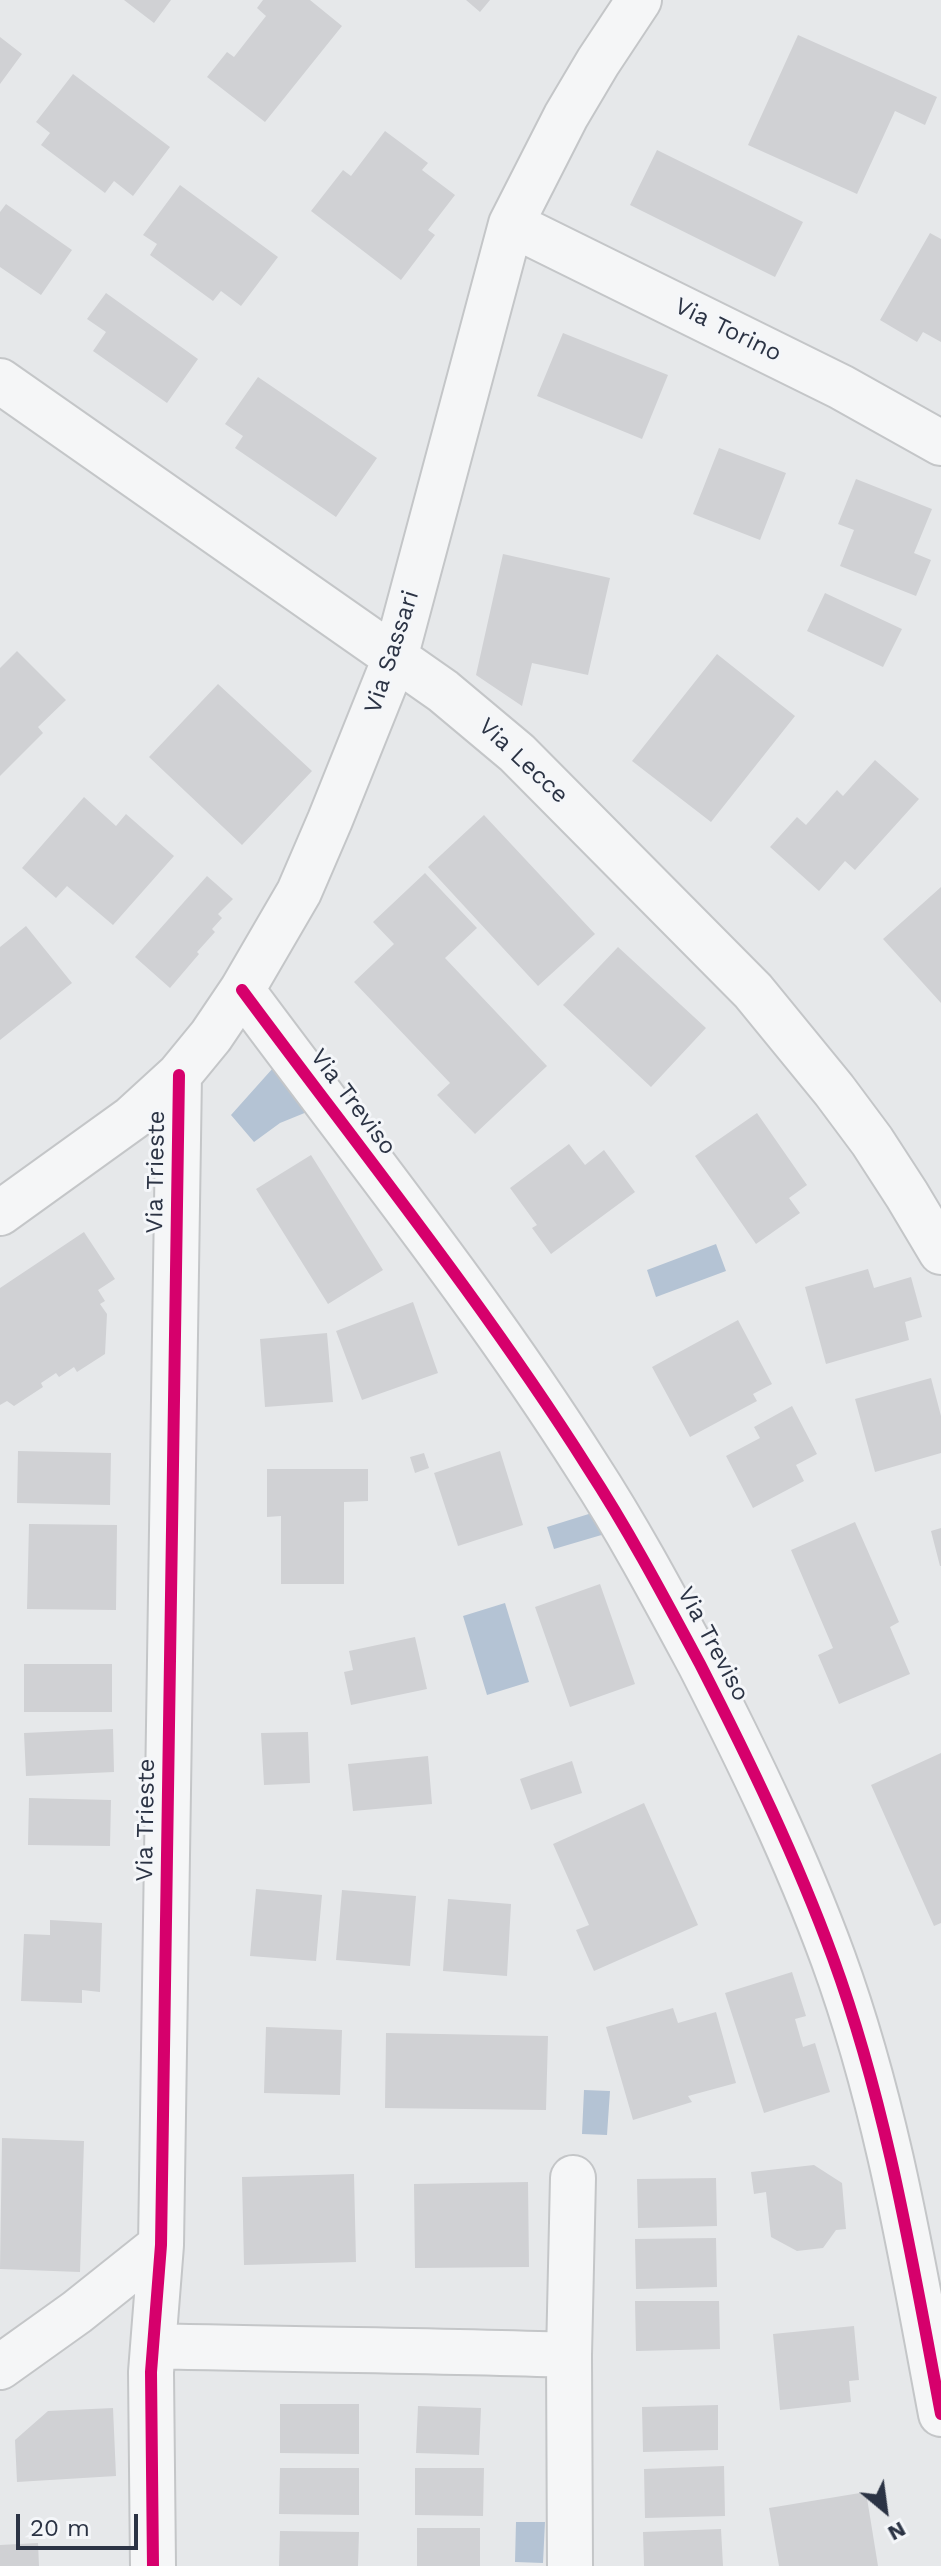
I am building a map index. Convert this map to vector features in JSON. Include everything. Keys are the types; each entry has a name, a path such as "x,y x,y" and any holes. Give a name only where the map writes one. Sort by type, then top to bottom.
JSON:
{"street":[{"name":"Via Sassari","path":"0,1213 132,1118 179,1075 211,1036 242,990 299,892 395,658 511,224 566,116 639,0"},
{"name":"Via Torino","path":"511,224 829,380 941,443"},
{"name":"Via Lecce","path":"0,381 454,700 546,779 744,981 872,1141 941,1252"},
{"name":"Via Treviso","path":"242,990 487,1319 548,1406 631,1537 730,1724 796,1867 853,2015 896,2174 941,2414"},
{"name":"Via Trieste","path":"153,2566 151,2372 161,2245 179,1075"},
{"path":"570,2566 569,2355 573,2178"},
{"path":"0,2367 77,2312 161,2245"},
{"path":"154,2346 569,2355"}],"water":[{"path":"273,1068 307,1112 280,1123 254,1142 231,1115"},
{"path":"716,1244 726,1271 656,1297 647,1270"},
{"path":"608,1508 615,1531 554,1549 547,1527"},
{"path":"505,1603 529,1682 487,1695 463,1616"},
{"path":"584,2090 610,2091 607,2135 582,2134"},
{"path":"516,2522 545,2522 543,2563 515,2562"}],"building":[{"path":"124,0 171,0 154,23"},
{"path":"263,0 310,0 342,26 265,122 207,77 227,52 234,57 266,16 257,8"},
{"path":"466,0 490,0 480,12"},
{"path":"798,35 937,97 925,125 895,111 857,194 748,145"},
{"path":"0,37 22,54 0,84"},
{"path":"73,74 170,147 133,196 114,181 105,193 41,145 50,133 36,122"},
{"path":"385,131 428,163 422,170 455,195 428,230 435,235 401,280 311,211 343,170 351,176"},
{"path":"657,150 803,222 775,277 630,205"},
{"path":"180,185 278,257 241,306 221,291 213,301 150,255 157,244 143,235"},
{"path":"6,204 72,250 41,295 0,267 0,212"},
{"path":"930,233 941,239 941,342 923,332 917,342 880,320"},
{"path":"106,293 198,359 167,403 93,351 106,332 87,319"},
{"path":"563,333 668,375 642,439 537,396"},
{"path":"258,377 377,458 336,517 235,448 243,436 225,424"},
{"path":"719,448 786,473 760,540 693,514"},
{"path":"856,479 932,509 914,553 931,560 916,596 840,566 854,530 838,524"},
{"path":"503,554 610,578 588,675 532,663 522,706 476,675"},
{"path":"825,593 902,629 883,667 807,631"},
{"path":"17,651 66,700 38,727 43,733 0,776 0,668"},
{"path":"717,654 795,716 711,822 632,761"},
{"path":"218,684 312,771 242,845 149,757"},
{"path":"875,760 919,799 855,870 845,861 819,891 770,847 797,817 806,825 837,790 843,796"},
{"path":"84,797 116,826 126,814 174,856 113,925 67,886 56,898 22,868"},
{"path":"484,815 595,934 538,986 428,867"},
{"path":"425,873 477,928 445,958 547,1066 475,1134 437,1095 450,1083 354,982 394,944 373,922"},
{"path":"207,876 233,899 218,914 222,918 212,929 215,932 170,988 135,957"},
{"path":"941,887 941,1003 883,939"},
{"path":"26,926 72,983 0,1040 0,947"},
{"path":"618,947 706,1028 651,1087 563,1005"},
{"path":"757,1113 807,1185 789,1198 800,1213 756,1244 695,1156"},
{"path":"569,1144 585,1165 604,1150 635,1192 551,1254 532,1228 537,1225 510,1188"},
{"path":"311,1155 383,1270 328,1304 256,1189"},
{"path":"84,1232 115,1279 98,1290 105,1301 100,1304 107,1314 105,1354 77,1372 74,1367 59,1377 56,1373 41,1383 43,1387 14,1406 7,1401 0,1405 0,1288"},
{"path":"868,1269 874,1288 911,1277 922,1317 905,1322 909,1340 826,1364 805,1287"},
{"path":"413,1302 438,1373 362,1400 336,1331"},
{"path":"738,1320 772,1384 753,1394 757,1401 690,1437 652,1367"},
{"path":"327,1333 333,1402 265,1407 260,1339"},
{"path":"931,1378 941,1416 941,1453 875,1472 855,1399"},
{"path":"792,1406 817,1454 796,1465 804,1481 753,1508 726,1456 760,1438 754,1427"},
{"path":"18,1451 111,1453 110,1505 17,1503"},
{"path":"500,1451 523,1525 458,1546 434,1473"},
{"path":"424,1453 429,1468 415,1473 410,1457"},
{"path":"267,1469 368,1469 368,1501 344,1502 344,1584 281,1584 281,1516 267,1517"},
{"path":"855,1522 899,1622 890,1627 910,1674 839,1704 818,1655 833,1648 791,1550"},
{"path":"29,1524 117,1525 116,1610 27,1609"},
{"path":"941,1528 941,1566 940,1566 931,1531"},
{"path":"600,1584 635,1684 570,1707 535,1607"},
{"path":"415,1637 427,1689 351,1705 344,1672 353,1670 349,1651"},
{"path":"24,1664 112,1664 112,1712 24,1712"},
{"path":"113,1729 114,1772 26,1776 24,1733"},
{"path":"308,1732 310,1783 264,1785 261,1733"},
{"path":"941,1753 941,1923 934,1926 871,1785"},
{"path":"428,1756 432,1804 353,1811 348,1764"},
{"path":"572,1761 582,1793 531,1810 520,1779"},
{"path":"29,1798 111,1800 110,1846 28,1845"},
{"path":"644,1803 698,1925 594,1971 576,1930 589,1925 553,1844"},
{"path":"256,1889 322,1895 316,1961 250,1956"},
{"path":"342,1890 416,1896 410,1966 336,1960"},
{"path":"448,1899 511,1904 507,1976 443,1971"},
{"path":"50,1920 102,1923 100,1992 82,1990 82,2003 21,2001 24,1934 50,1935"},
{"path":"792,1972 806,2016 795,2019 803,2047 815,2043 830,2092 764,2113 725,1993"},
{"path":"673,2008 678,2023 716,2012 736,2083 688,2096 692,2102 633,2120 606,2027"},
{"path":"266,2027 342,2030 340,2095 264,2093"},
{"path":"386,2033 548,2036 546,2110 385,2108"},
{"path":"2,2138 84,2141 80,2272 0,2269"},
{"path":"814,2165 842,2183 846,2229 836,2230 823,2248 797,2251 771,2237 766,2192 754,2194 751,2172"},
{"path":"354,2174 356,2262 244,2265 242,2177"},
{"path":"716,2178 717,2226 638,2228 637,2179"},
{"path":"528,2182 529,2267 415,2268 414,2184"},
{"path":"716,2238 717,2287 636,2289 635,2239"},
{"path":"635,2301 719,2301 720,2349 636,2351"},
{"path":"854,2326 859,2380 849,2381 851,2402 780,2410 773,2334"},
{"path":"280,2404 359,2404 359,2454 280,2453"},
{"path":"718,2405 718,2450 643,2452 642,2407"},
{"path":"418,2406 481,2408 479,2455 416,2453"},
{"path":"113,2408 116,2476 17,2482 15,2440 48,2411"},
{"path":"724,2466 725,2516 645,2518 644,2469"},
{"path":"280,2468 359,2468 359,2515 279,2514"},
{"path":"415,2468 484,2468 483,2516 415,2515"},
{"path":"866,2492 878,2566 779,2566 769,2508"},
{"path":"417,2528 480,2528 480,2566 417,2566"},
{"path":"721,2529 723,2566 644,2566 643,2532"},
{"path":"280,2531 359,2532 358,2566 279,2566"},
{"path":"38,2543 39,2566 0,2566 0,2545"}],"cycle path":[{"path":"242,990 420,1226 548,1406 632,1540 736,1736 804,1883 833,1958 869,2070 896,2184 941,2414"},
{"path":"153,2566 151,2372 161,2245 179,1075"}]}
